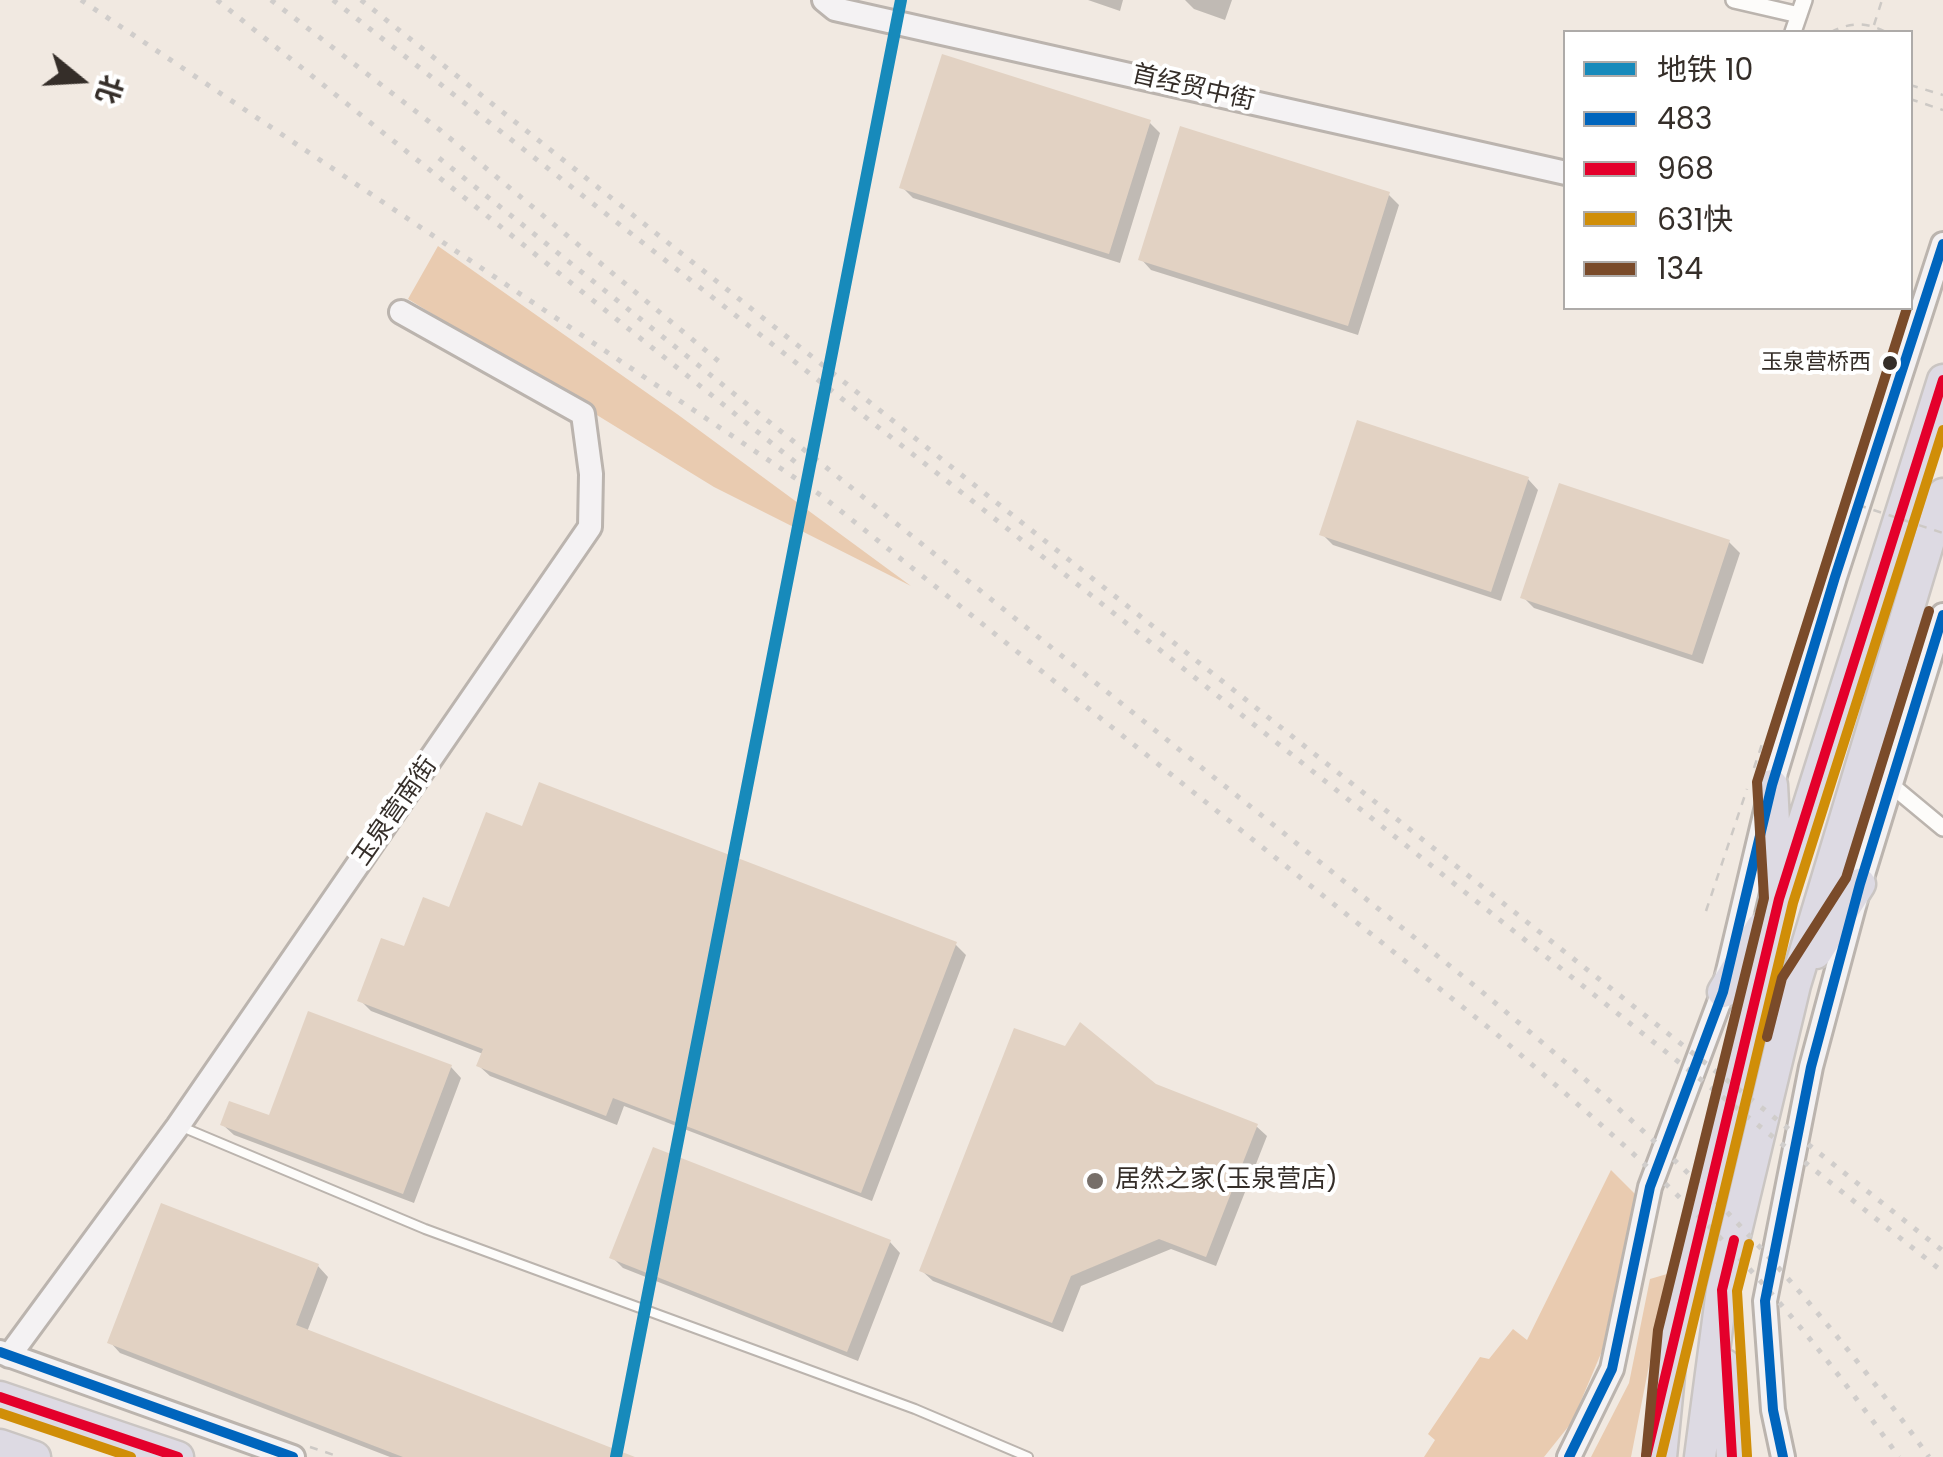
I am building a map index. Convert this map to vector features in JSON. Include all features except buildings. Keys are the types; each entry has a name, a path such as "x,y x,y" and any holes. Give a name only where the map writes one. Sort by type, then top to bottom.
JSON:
{"highway":[{"path":"1646,1457 1778,899 1943,380"},
{"path":"1700,1457 1722,1290 1796,985 1943,494"},
{"path":"1723,992 1778,899 1772,785"},
{"path":"1796,985 1860,884"},
{"path":"1722,1290 1732,1457"},
{"path":"1661,1457 1673,1334"},
{"path":"0,1397 178,1457"},
{"path":"0,1445 35,1457"}],"street":[{"name":"首经贸中街","path":"824,0 835,9 1563,172"},
{"path":"1734,0 1801,7"},
{"path":"1569,1457 1612,1369 1650,1187 1723,992 1772,785 1943,244"},
{"path":"1913,265 1934,272"},
{"name":"玉泉营南街","path":"5,1354 178,1126 590,527 591,474 583,414 401,312"},
{"path":"1783,1457 1773,1410 1765,1301 1812,1067 1860,884 1943,615"},
{"path":"1890,784 1943,828"},
{"path":"5,1354 257,1451 293,1457"}],"lane":[{"path":"178,1126 425,1229 915,1409 1028,1457"}],"path":[{"path":"1873,26 1882,0"},
{"path":"1836,30 1849,24 1882,30"},
{"path":"1913,86 1943,95"},
{"path":"1913,100 1943,110"},
{"path":"1843,500 1943,533"},
{"path":"1706,912 1763,740"}],"shaded area":[{"path":"438,246 677,414 911,586 714,487 408,299"},
{"path":"1611,1170 1635,1194 1602,1351 1572,1422 1544,1457 1424,1457 1435,1440 1428,1434 1480,1357 1489,1359 1513,1329 1527,1340"},
{"path":"1667,1274 1631,1457 1591,1457 1629,1383 1650,1279"}],"railway":[{"path":"81,0 822,496 1494,1032 1711,1228 1825,1357 1899,1457"},
{"path":"217,0 799,465"},
{"path":"271,0 440,130 722,364"},
{"path":"333,0 975,503 1943,1272"},
{"path":"361,0 1943,1251"},
{"path":"439,158 1475,986 1603,1095 1695,1180 1779,1269 1857,1361 1929,1457"}],"metro line":[{"name":"10","path":"616,1457 901,0"}],"transit line":[{"name":"483","path":"1569,1457 1612,1369 1650,1187 1723,992 1772,785 1943,244"},
{"name":"134","path":"1646,1456 1658,1330 1764,898 1757,782 1906,310"},
{"name":"968","path":"1646,1457 1779,899 1943,380"},
{"name":"631快","path":"1661,1457 1793,903 1943,430"},
{"name":"134","path":"1767,1037 1782,978 1846,878 1929,611"},
{"name":"483","path":"1783,1457 1773,1410 1765,1301 1811,1067 1860,884 1943,615"},
{"name":"968","path":"1732,1457 1722,1290 1734,1240"},
{"name":"631快","path":"1747,1456 1737,1291 1749,1244"},
{"name":"483","path":"0,1352 293,1457"},
{"name":"968","path":"0,1397 178,1457"},
{"name":"631快","path":"0,1413 131,1457"}],"place":[{"name":"玉泉营桥西","path":"1890,363"},
{"name":"居然之家(玉泉营店)","path":"1095,1181"}]}
